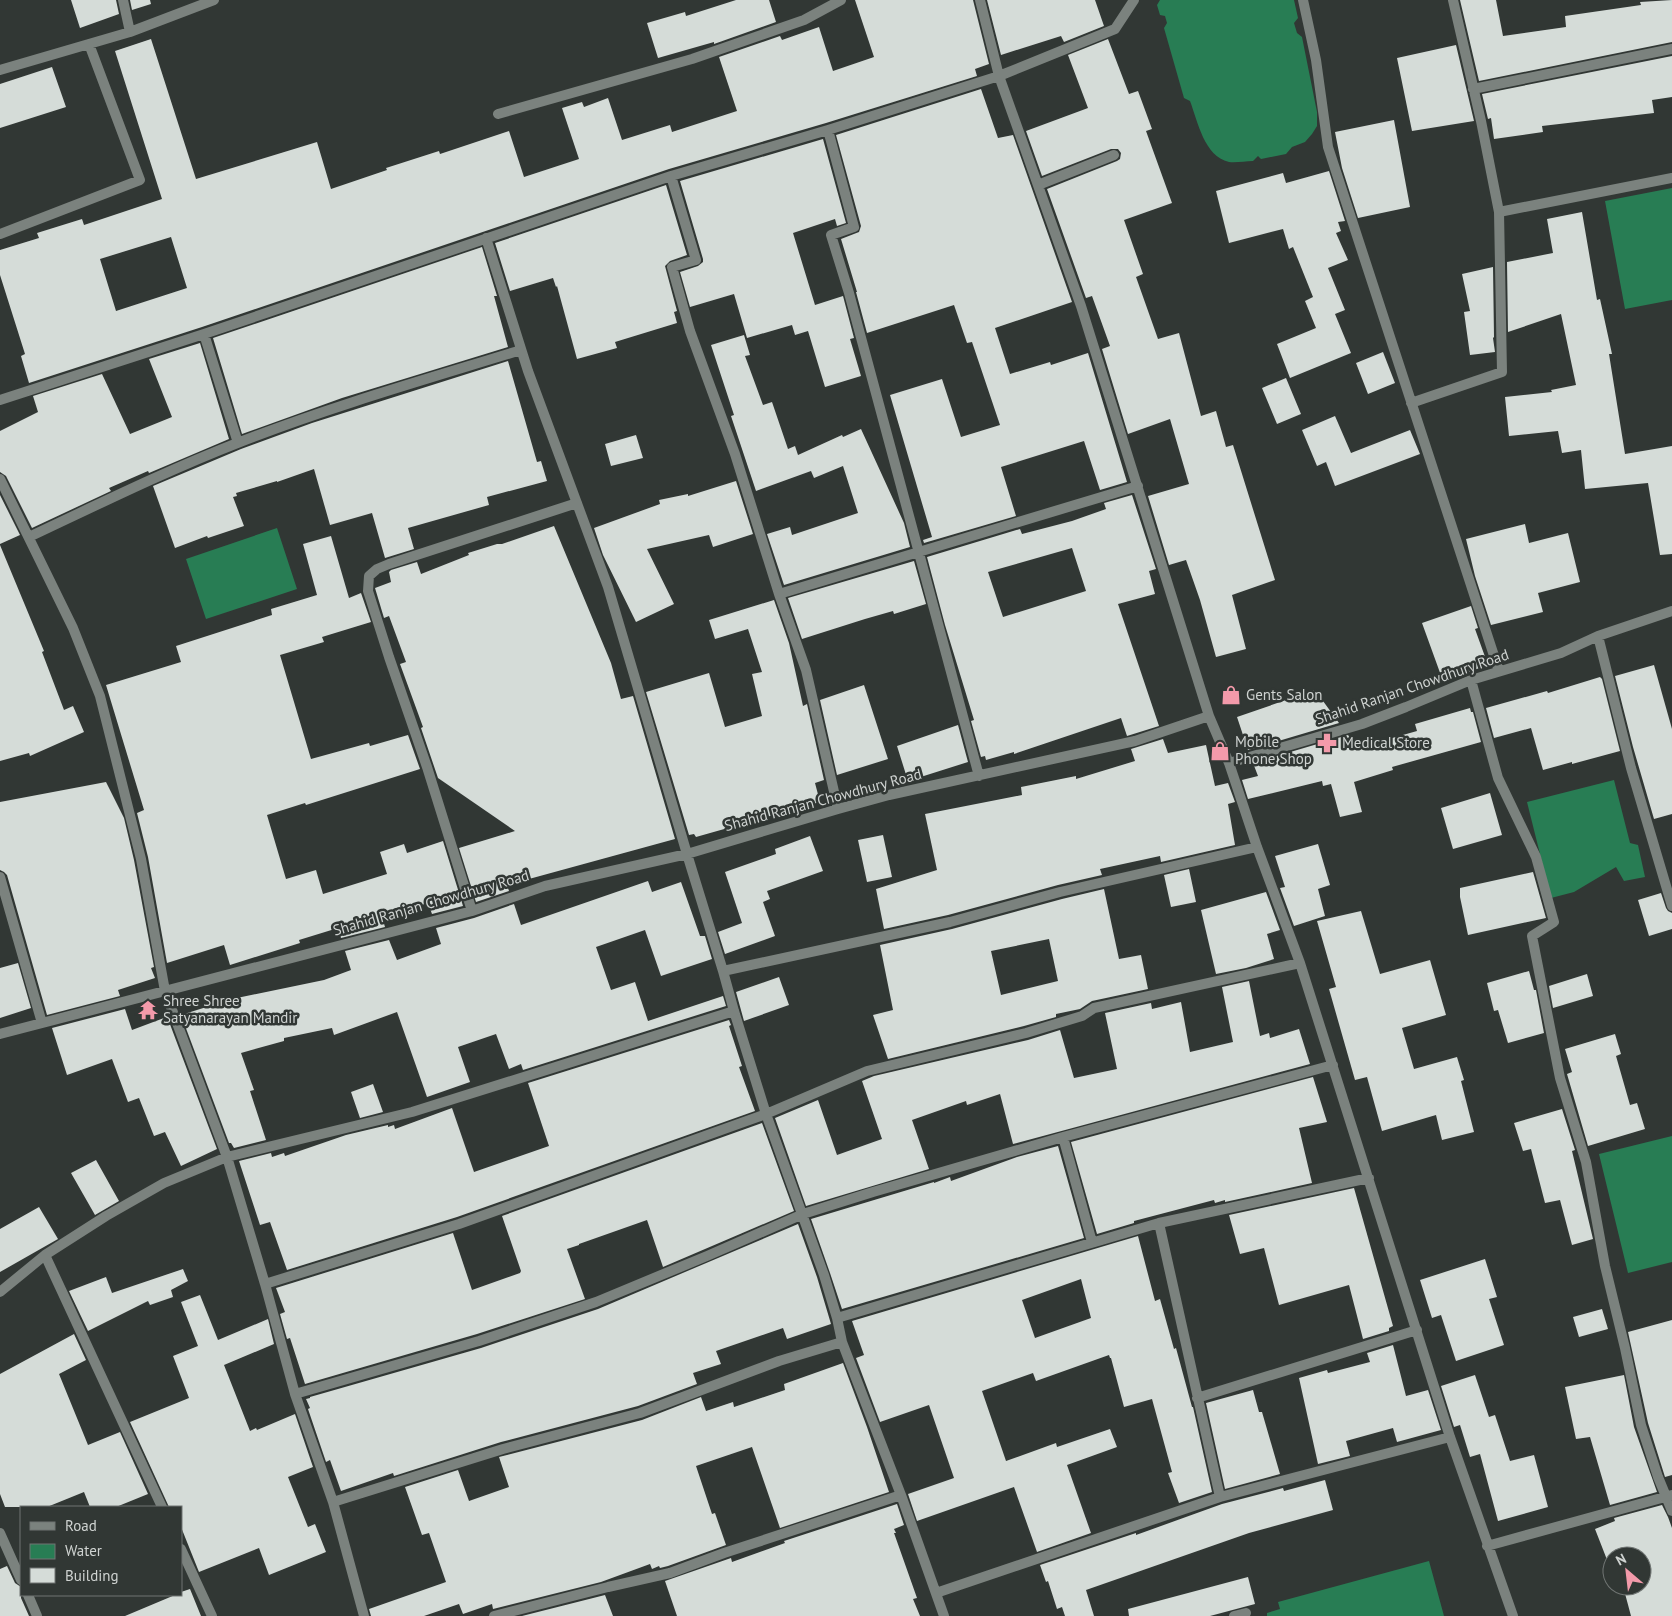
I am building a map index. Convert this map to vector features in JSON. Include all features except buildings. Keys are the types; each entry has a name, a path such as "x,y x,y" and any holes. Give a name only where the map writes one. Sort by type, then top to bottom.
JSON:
{"street":[{"path":"122,0 130,32"},
{"path":"0,70 130,32 214,0"},
{"path":"498,114 692,58 804,20 842,0"},
{"path":"980,0 999,76 1081,306 1209,716 1229,762 1257,846 1300,963 1450,1437 1513,1616"},
{"path":"0,400 204,334 671,176 828,130 999,76 1115,29 1134,0"},
{"path":"1303,0 1316,60 1328,147 1499,672"},
{"path":"1411,403 1502,372 1499,212 1452,0"},
{"path":"0,234 140,180 88,44"},
{"path":"1473,89 1672,49"},
{"path":"828,130 854,227 831,235 849,293 979,776"},
{"path":"1038,185 1114,155"},
{"path":"671,176 696,260 672,267 705,377 735,454 779,594 806,670 838,809"},
{"path":"1499,212 1672,178"},
{"path":"486,238 521,350 608,587 766,1114 824,1275 842,1342 901,1495 944,1616"},
{"path":"204,334 238,443"},
{"path":"29,536 171,471 238,443 324,412 521,350"},
{"path":"0,479 73,628 100,696 141,859 165,991 227,1157 265,1284 295,1394 333,1502 364,1616"},
{"path":"779,594 1138,486"},
{"path":"472,910 368,591 369,576 377,568 576,503"},
{"name":"Shahid Ranjan Chowdhury Road","path":"1229,762 1362,724 1471,680 1561,652 1598,636 1672,611"},
{"path":"1598,636 1631,768 1672,906"},
{"path":"1471,680 1498,778 1536,857 1554,922 1532,936 1560,1078 1586,1162 1606,1266 1641,1425 1658,1477 1669,1496 1672,1511"},
{"name":"Shahid Ranjan Chowdhury Road","path":"0,1034 472,910 545,886 687,854 889,795 1135,741 1209,716"},
{"path":"723,971 950,922 1060,892 1257,846"},
{"path":"0,877 42,1024"},
{"path":"265,1284 459,1224 766,1114 867,1071 1026,1033 1082,1016 1094,1008 1300,963"},
{"path":"0,1292 45,1256 106,1216 164,1183 227,1157 412,1112 734,1011"},
{"path":"295,1394 470,1344 596,1302 803,1214 1063,1137 1333,1065"},
{"path":"1063,1137 1092,1242"},
{"path":"837,1318 1159,1223 1369,1178"},
{"path":"1159,1223 1220,1497"},
{"path":"45,1256 162,1506"},
{"path":"1197,1398 1416,1330"},
{"path":"333,1502 503,1449 640,1413 779,1361 842,1342"},
{"path":"936,1593 1220,1497 1450,1437"},
{"path":"494,1616 670,1573 724,1553 901,1495"},
{"path":"1487,1546 1669,1496"},
{"path":"0,1533 20,1578"},
{"path":"182,1552 212,1616"},
{"path":"28,1596 37,1616"},
{"path":"1234,1616 1246,1612"}],"water":[{"path":"1160,0 1294,0 1298,18 1294,23 1297,33 1302,37 1317,112 1317,126 1305,142 1292,147 1286,154 1261,159 1258,156 1253,161 1229,162 1220,159 1213,153 1199,128 1190,101 1184,98 1164,28 1167,23 1165,16 1160,15 1157,5"},
{"path":"1672,188 1672,300 1625,309 1605,201"},
{"path":"277,528 297,589 206,619 186,559"},
{"path":"1614,780 1630,843 1638,845 1645,877 1624,881 1616,867 1574,892 1551,898 1527,802"},
{"path":"1672,1136 1672,1262 1628,1273 1599,1154"},
{"path":"1429,1561 1444,1616 1267,1616 1267,1613 1280,1609 1278,1602"}],"place":[{"name":"Gents Salon","path":"1231,695"},
{"name":"Medical Store","path":"1327,743"},
{"name":"Mobile Phone Shop","path":"1220,751"},
{"name":"Shree Shree Satyanarayan Mandir","path":"148,1010"}]}
